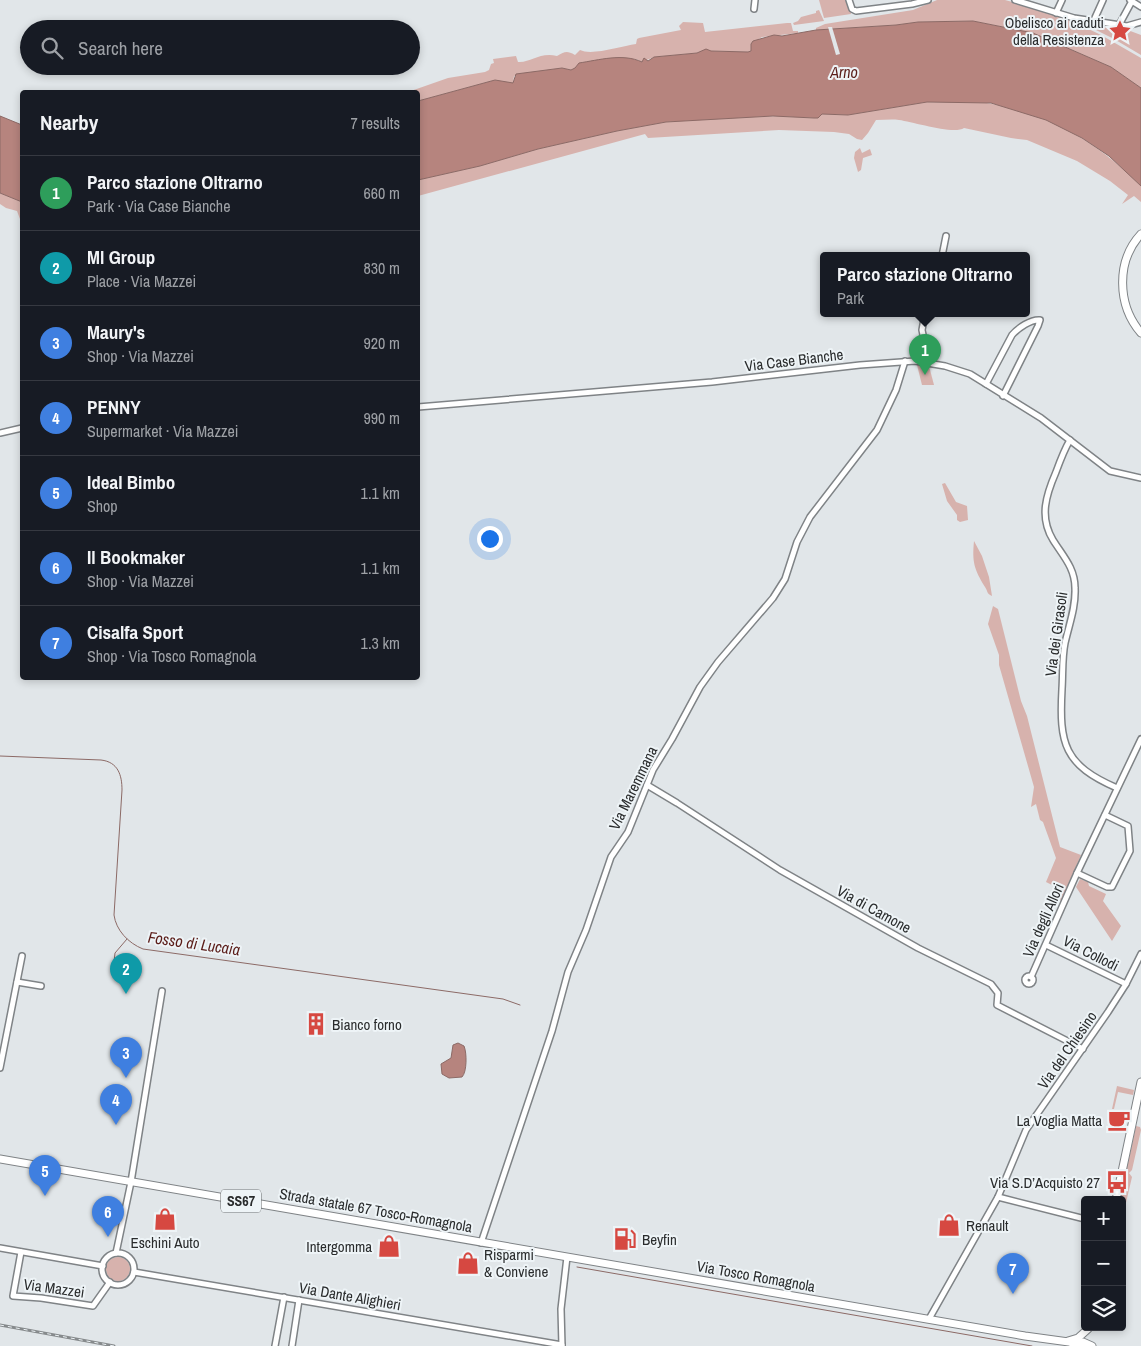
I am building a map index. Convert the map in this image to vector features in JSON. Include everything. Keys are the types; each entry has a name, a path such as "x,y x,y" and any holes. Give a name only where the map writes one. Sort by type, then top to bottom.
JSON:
{"main road":[{"path":"1141,234 1130,249 1126,260 1123,285 1129,315 1141,333"},
{"path":"1117,1196 1141,1082"},
{"name":"Strada statale 67 Tosco-Romagnola","path":"0,1159 481,1243"},
{"name":"Via Tosco Romagnola","path":"481,1243 1025,1336 1093,1345"},
{"path":"1063,1342 1078,1338 1086,1331"},
{"path":"1075,1344 1083,1339 1087,1331"},
{"path":"1090,1331 1093,1345"},
{"name":"Via Tosco Romagnola","path":"1025,1336 1054,1346"}],"street":[{"path":"754,9 755,0"},
{"path":"849,0 852,9 856,11 912,4 927,0"},
{"path":"1015,0 1074,18 1132,26 1141,22"},
{"path":"1056,13 1062,0"},
{"path":"1094,20 1103,0"},
{"path":"1119,25 1131,1 1141,6"},
{"path":"943,252 946,236"},
{"path":"924,317 922,330 930,363"},
{"path":"986,384 1016,330 1035,319 1040,320 1003,396"},
{"name":"Via Case Bianche","path":"420,407 712,382 905,361 930,363 963,371 1041,418 1110,471 1141,478"},
{"name":"Via Maremmana","path":"481,1243 552,1031 571,965 586,930 608,863 630,826 653,770 672,740 700,687 718,662 772,598 785,578 797,542 810,517 877,430 896,390 905,361"},
{"path":"0,433 20,428"},
{"name":"Via dei Girasoli","path":"1070,440 1048,489 1044,508 1050,536 1066,558 1074,575 1076,586 1075,606 1064,653 1061,707 1062,732 1068,750 1083,770 1092,777 1117,788"},
{"name":"Via degli Allori","path":"1031,977 1141,739"},
{"name":"Via di Camone","path":"647,785 780,870 918,948 991,984 998,993 998,1005 1083,1049"},
{"name":"Via degli Allori","path":"1078,873 1107,887 1112,887 1130,853 1128,826 1105,815"},
{"name":"Via Collodi","path":"1046,945 1126,984"},
{"name":"Via del Chiesino","path":"929,1319 998,1197 1026,1130 1126,984 1141,954"},
{"path":"0,1068 22,956"},
{"path":"17,982 41,986"},
{"path":"116,1253 131,1182 162,991"},
{"path":"998,1197 1081,1218"},
{"path":"0,1248 103,1266"},
{"name":"Via Mazzei","path":"21,1252 13,1296 93,1306 110,1282"},
{"path":"116,1253 123,1254 134,1265 134,1272 131,1278 124,1284 117,1285 110,1282 103,1274 103,1266 108,1257 116,1253"},
{"path":"562,1346 561,1309 567,1257"},
{"name":"Via Dante Alighieri","path":"134,1272 562,1346"},
{"path":"275,1346 284,1297"},
{"path":"292,1346 299,1300"}],"shaded area":[{"path":"819,0 848,0 851,14 824,18"},
{"path":"937,0 1005,0 1068,19 1141,58 1141,88 1111,67 1034,33 973,21 918,22 816,30 816,28 825,24 913,10"},
{"path":"819,10 824,21 794,25 793,23 801,17 816,13"},
{"path":"1076,20 1093,22 1094,25 1117,30 1117,26 1141,35 1141,55 1114,39"},
{"path":"683,22 703,23 705,32 787,23 791,23 793,31 798,31 798,33 762,37 751,44 751,51 748,52 704,51 654,57 642,62 636,59 571,70 562,68 514,76 513,83 510,84 495,80 420,100 420,90 414,90 448,78 485,72 494,63 493,59 516,56 518,62 523,62 540,56 557,56 566,52 575,55 580,50 592,52 607,50 636,44 639,38 681,30 679,26"},
{"path":"927,102 984,103 1014,109 1054,123 1091,144 1141,186 1141,202 1134,196 1122,204 1128,195 1110,181 1077,161 1027,140 964,128 959,130 943,129 894,120 876,120 862,140 849,134 834,132 779,130 648,138 645,134 420,195 420,180 617,131 666,122 727,117 784,116 818,118 822,114 848,115"},
{"path":"860,148 862,153 870,149 872,155 863,158 861,170 858,172 854,158 855,152"},
{"path":"0,193 20,201 20,219 17,211 0,204"},
{"path":"917,365 929,366 934,385 922,385"},
{"path":"945,483 956,502 967,506 968,520 960,522 957,520 957,515 947,501 942,484"},
{"path":"974,541 982,556 989,577 992,596 988,593 976,570 973,555"},
{"path":"993,606 998,609 1060,847 1081,855 1061,901 1054,886 1046,882 1056,858 1043,822 1040,820 1036,804 1031,807 1034,787 999,665 999,655 988,624"},
{"path":"1080,879 1088,882 1089,886 1106,894 1103,901 1121,926 1112,941 1076,887"},
{"path":"1117,1086 1134,1090 1133,1095 1118,1092 1114,1109 1112,1109"},
{"path":"1136,1126 1140,1127 1141,1130 1132,1170 1129,1173 1132,1177 1126,1203 1126,1196 1121,1196"},
{"path":"118,1257 127,1260 130,1269 127,1278 118,1281 109,1278 106,1269 109,1260"}],"water":[{"name":"Arno","path":"973,21 1033,33 1111,67 1141,88 1141,186 1109,156 1082,138 1046,120 991,103 927,102 848,115 822,114 818,118 773,116 666,122 538,149 480,166 420,180 420,100 495,80 513,83 516,74 562,68 571,70 579,63 603,59 627,58 642,62 644,58 648,61 654,57 697,53 706,49 711,51 748,52 751,51 753,41 774,35 782,36 816,30 918,22"},
{"path":"0,116 20,124 20,201 0,193"},
{"path":"458,1043 464,1046 465,1049 464,1075 462,1077 449,1078 442,1074 441,1064 451,1058 453,1045"}],"pier":[{"path":"828,27 832,27 840,54 836,55"}],"waterway":[{"name":"Fosso di Lucaia","path":"0,756 101,760 111,763 118,770 122,790 114,915 120,931 128,940 143,949 503,999 520,1005"},
{"path":"113,971 115,953 127,939"},
{"path":"577,1267 1032,1346"}],"railway":[{"path":"0,1325 114,1346"}],"place":[{"name":"Obelisco ai caduti della Resistenza","path":"1120,31"},
{"name":"Parco stazione Oltrarno","path":"925,375"},
{"name":"Ml Group","path":"126,994"},
{"name":"Bianco forno","path":"316,1024"},
{"name":"Maury's","path":"126,1078"},
{"name":"La Voglia Matta","path":"1119,1120"},
{"name":"PENNY","path":"116,1125"},
{"name":"Via S.D’Acquisto 27","path":"1117,1182"},
{"name":"Ideal Bimbo","path":"45,1196"},
{"name":"Eschini Auto","path":"165,1219"},
{"name":"Renault","path":"949,1225"},
{"name":"Il Bookmaker","path":"108,1237"},
{"name":"Beyfin","path":"625,1239"},
{"name":"Intergomma","path":"389,1246"},
{"name":"Risparmi & Conviene","path":"468,1263"},
{"name":"Cisalfa Sport","path":"1013,1294"}]}
